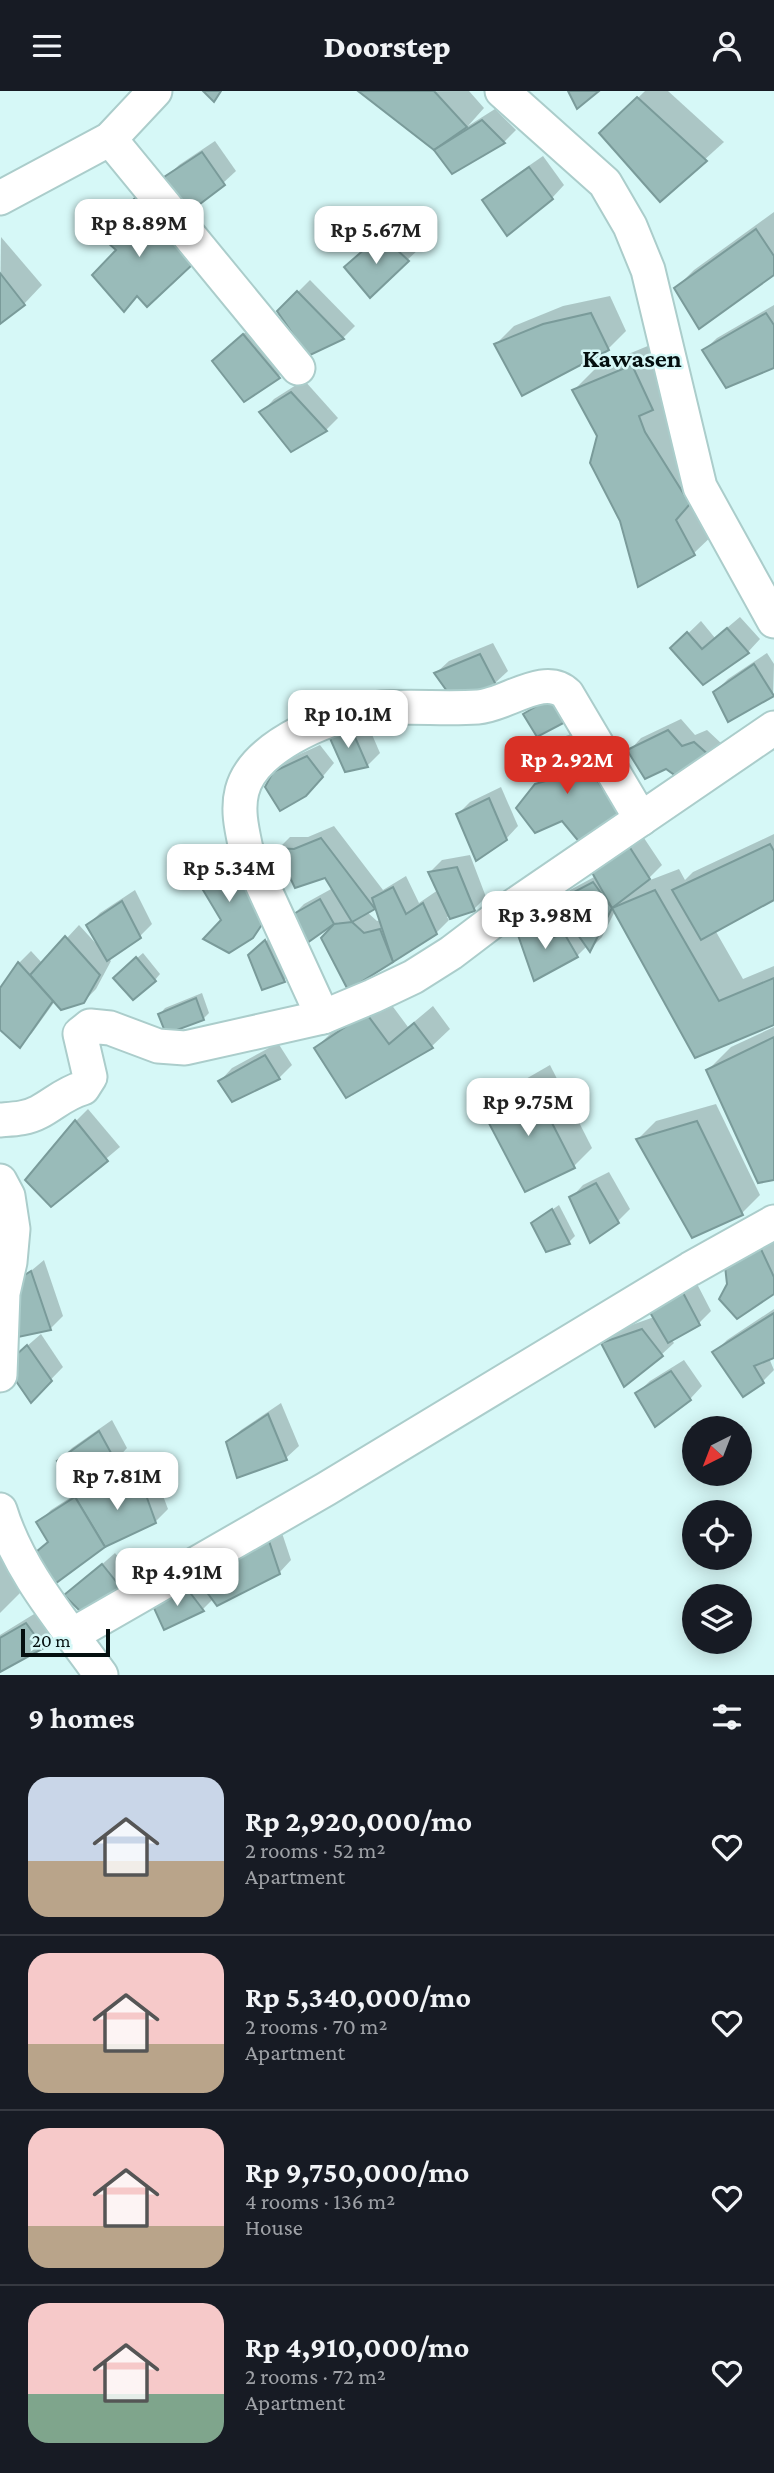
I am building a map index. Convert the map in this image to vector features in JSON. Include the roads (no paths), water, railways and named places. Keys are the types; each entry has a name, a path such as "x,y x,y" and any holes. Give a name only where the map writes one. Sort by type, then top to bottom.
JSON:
{"street":[{"path":"0,198 110,139 155,91"},
{"path":"502,91 605,183 630,226 648,270 700,487 774,621"},
{"path":"110,139 298,368"},
{"path":"323,1017 246,849 240,822 242,790 254,766 276,746 325,722 380,708 483,706 505,701 543,685 552,685 560,687 567,694 640,819"},
{"path":"0,1120 32,1115 70,1091 83,1088 90,1077 80,1034 90,1026 110,1028 158,1046 186,1048 323,1017 413,977 774,727"},
{"path":"0,1181 8,1196 13,1230 3,1293 0,1375"},
{"path":"72,1635 326,1489 690,1269 774,1222"},
{"path":"0,1510 9,1539 25,1568 101,1675"}],"district":[{"name":"Kawasen","path":"632,358"}]}
